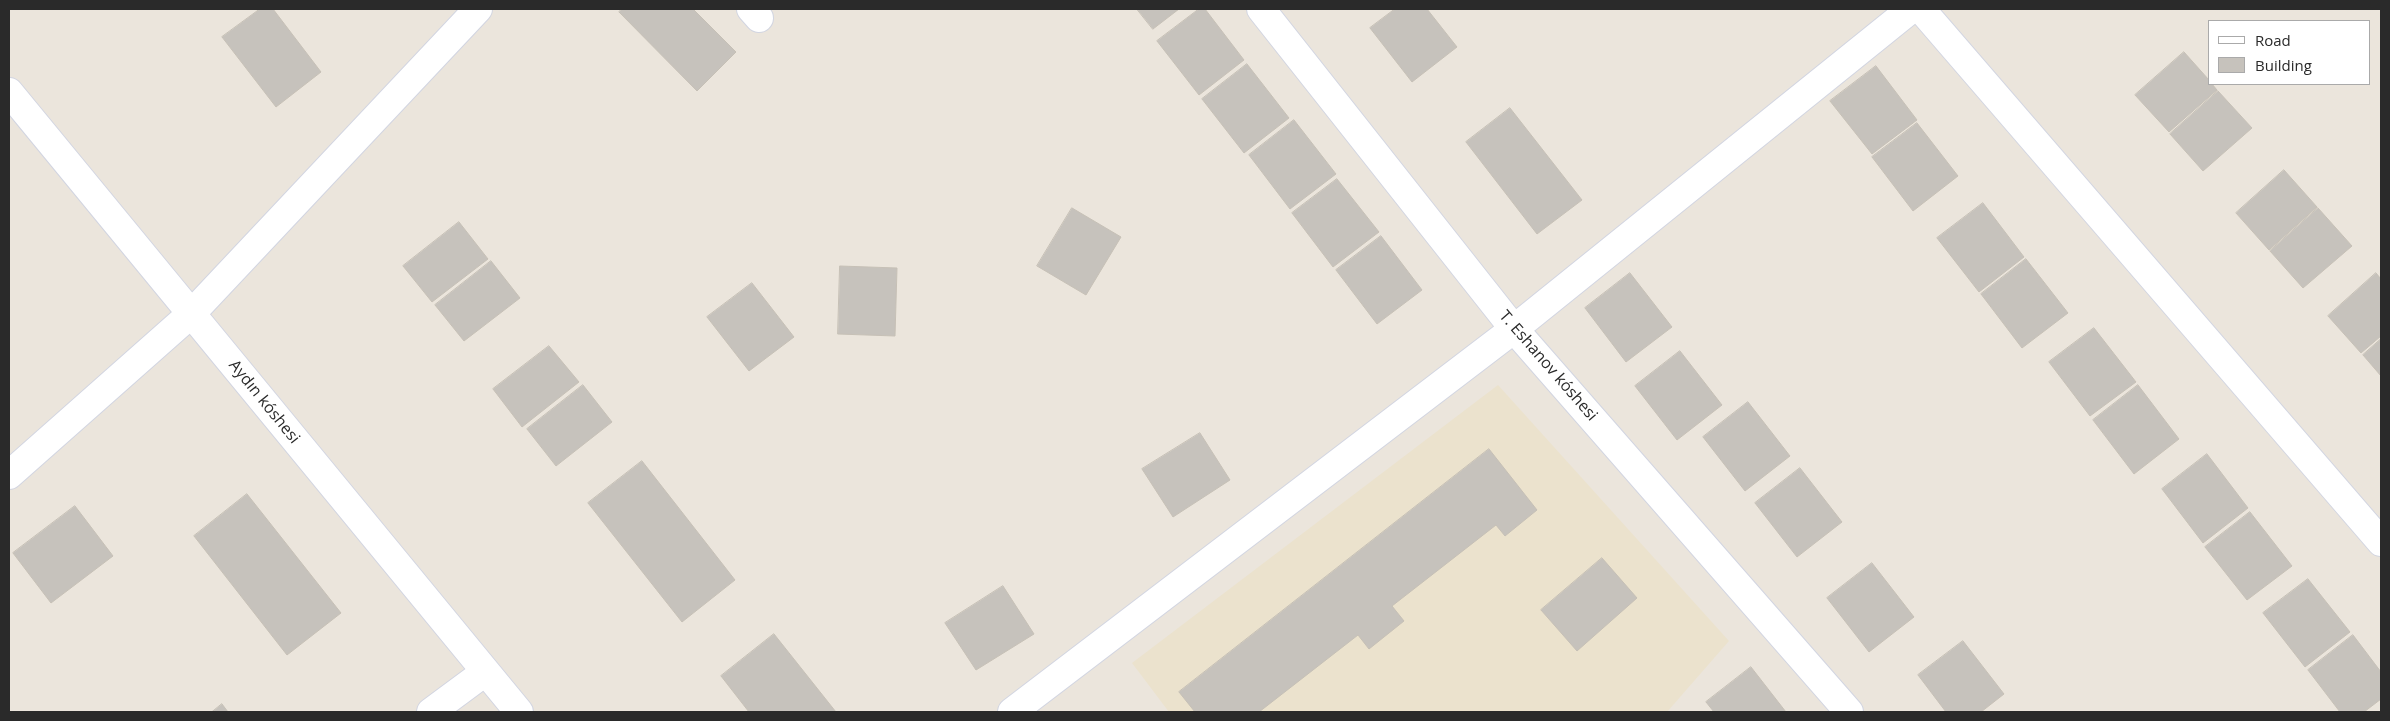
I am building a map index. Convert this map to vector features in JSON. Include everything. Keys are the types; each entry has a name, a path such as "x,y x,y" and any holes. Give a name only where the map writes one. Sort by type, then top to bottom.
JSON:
{"street":[{"path":"9,475 192,313 478,9"},
{"name":"T. Eshanov kóshesi","path":"1261,9 1514,329 1849,712"},
{"path":"1012,712 1514,329 1911,9"},
{"path":"1921,9 2381,542"},
{"name":"Aydın kóshesi","path":"9,92 519,712"},
{"path":"431,712 485,672"}],"shaded area":[{"path":"1498,385 1729,641 1667,712 1169,712 1132,663"}],"building":[{"path":"260,9 273,9 321,72 276,107 222,37"},
{"path":"622,9 693,9 736,52 697,91 619,12"},
{"path":"1137,9 1179,9 1153,29"},
{"path":"1199,9 1205,9 1244,60 1199,95 1157,41"},
{"path":"1395,9 1427,9 1457,47 1412,82 1370,28"},
{"path":"2184,52 2208,79 2208,85 2213,85 2217,90 2169,132 2135,95"},
{"path":"1247,64 1289,118 1244,153 1202,99"},
{"path":"1876,66 1917,120 1872,154 1830,101"},
{"path":"2218,91 2252,128 2203,171 2170,134"},
{"path":"1510,108 1582,200 1537,234 1466,142"},
{"path":"1294,120 1336,174 1290,209 1249,155"},
{"path":"1917,123 1958,176 1913,211 1872,157"},
{"path":"2284,170 2317,207 2269,250 2236,213"},
{"path":"1337,179 1379,232 1333,267 1292,213"},
{"path":"1983,203 2024,257 1979,292 1937,238"},
{"path":"1072,208 1121,237 1086,295 1037,266"},
{"path":"2318,208 2352,246 2303,288 2270,251"},
{"path":"459,222 488,259 432,302 403,266"},
{"path":"1381,236 1422,290 1377,324 1336,270"},
{"path":"2026,259 2068,313 2022,348 1981,294"},
{"path":"491,261 520,298 464,341 435,305"},
{"path":"840,266 897,268 895,336 838,334"},
{"path":"1630,273 1672,327 1626,362 1585,308"},
{"path":"2376,273 2381,279 2381,336 2361,353 2328,316"},
{"path":"752,283 794,337 749,371 707,317"},
{"path":"2094,328 2136,382 2090,416 2049,362"},
{"path":"2381,339 2381,376 2363,355"},
{"path":"549,346 579,382 522,427 493,389"},
{"path":"1680,351 1722,405 1677,440 1635,386"},
{"path":"583,385 612,422 556,466 527,429"},
{"path":"2138,385 2179,439 2134,474 2093,420"},
{"path":"1748,402 1790,456 1745,491 1703,437"},
{"path":"1200,433 1230,480 1173,517 1142,469"},
{"path":"1489,449 1537,510 1505,536 1496,525 1392,606 1404,621 1369,649 1358,635 1259,712 1195,712 1179,692"},
{"path":"2207,454 2248,508 2203,543 2162,489"},
{"path":"642,461 735,580 682,622 588,503"},
{"path":"1800,468 1842,522 1797,557 1755,503"},
{"path":"247,494 341,613 287,655 194,536"},
{"path":"75,506 113,556 51,603 13,553"},
{"path":"2250,512 2292,566 2247,600 2205,547"},
{"path":"1602,558 1637,598 1577,651 1541,610"},
{"path":"1872,563 1914,617 1869,652 1827,598"},
{"path":"2308,579 2350,632 2305,667 2263,613"},
{"path":"1003,586 1034,634 976,670 945,623"},
{"path":"774,634 836,712 749,712 721,676"},
{"path":"2353,635 2381,672 2381,699 2364,712 2340,712 2308,670"},
{"path":"1963,641 2004,694 1981,712 1946,712 1918,675"},
{"path":"1751,667 1786,712 1714,712 1706,702"},
{"path":"222,704 228,712 212,712"}]}
